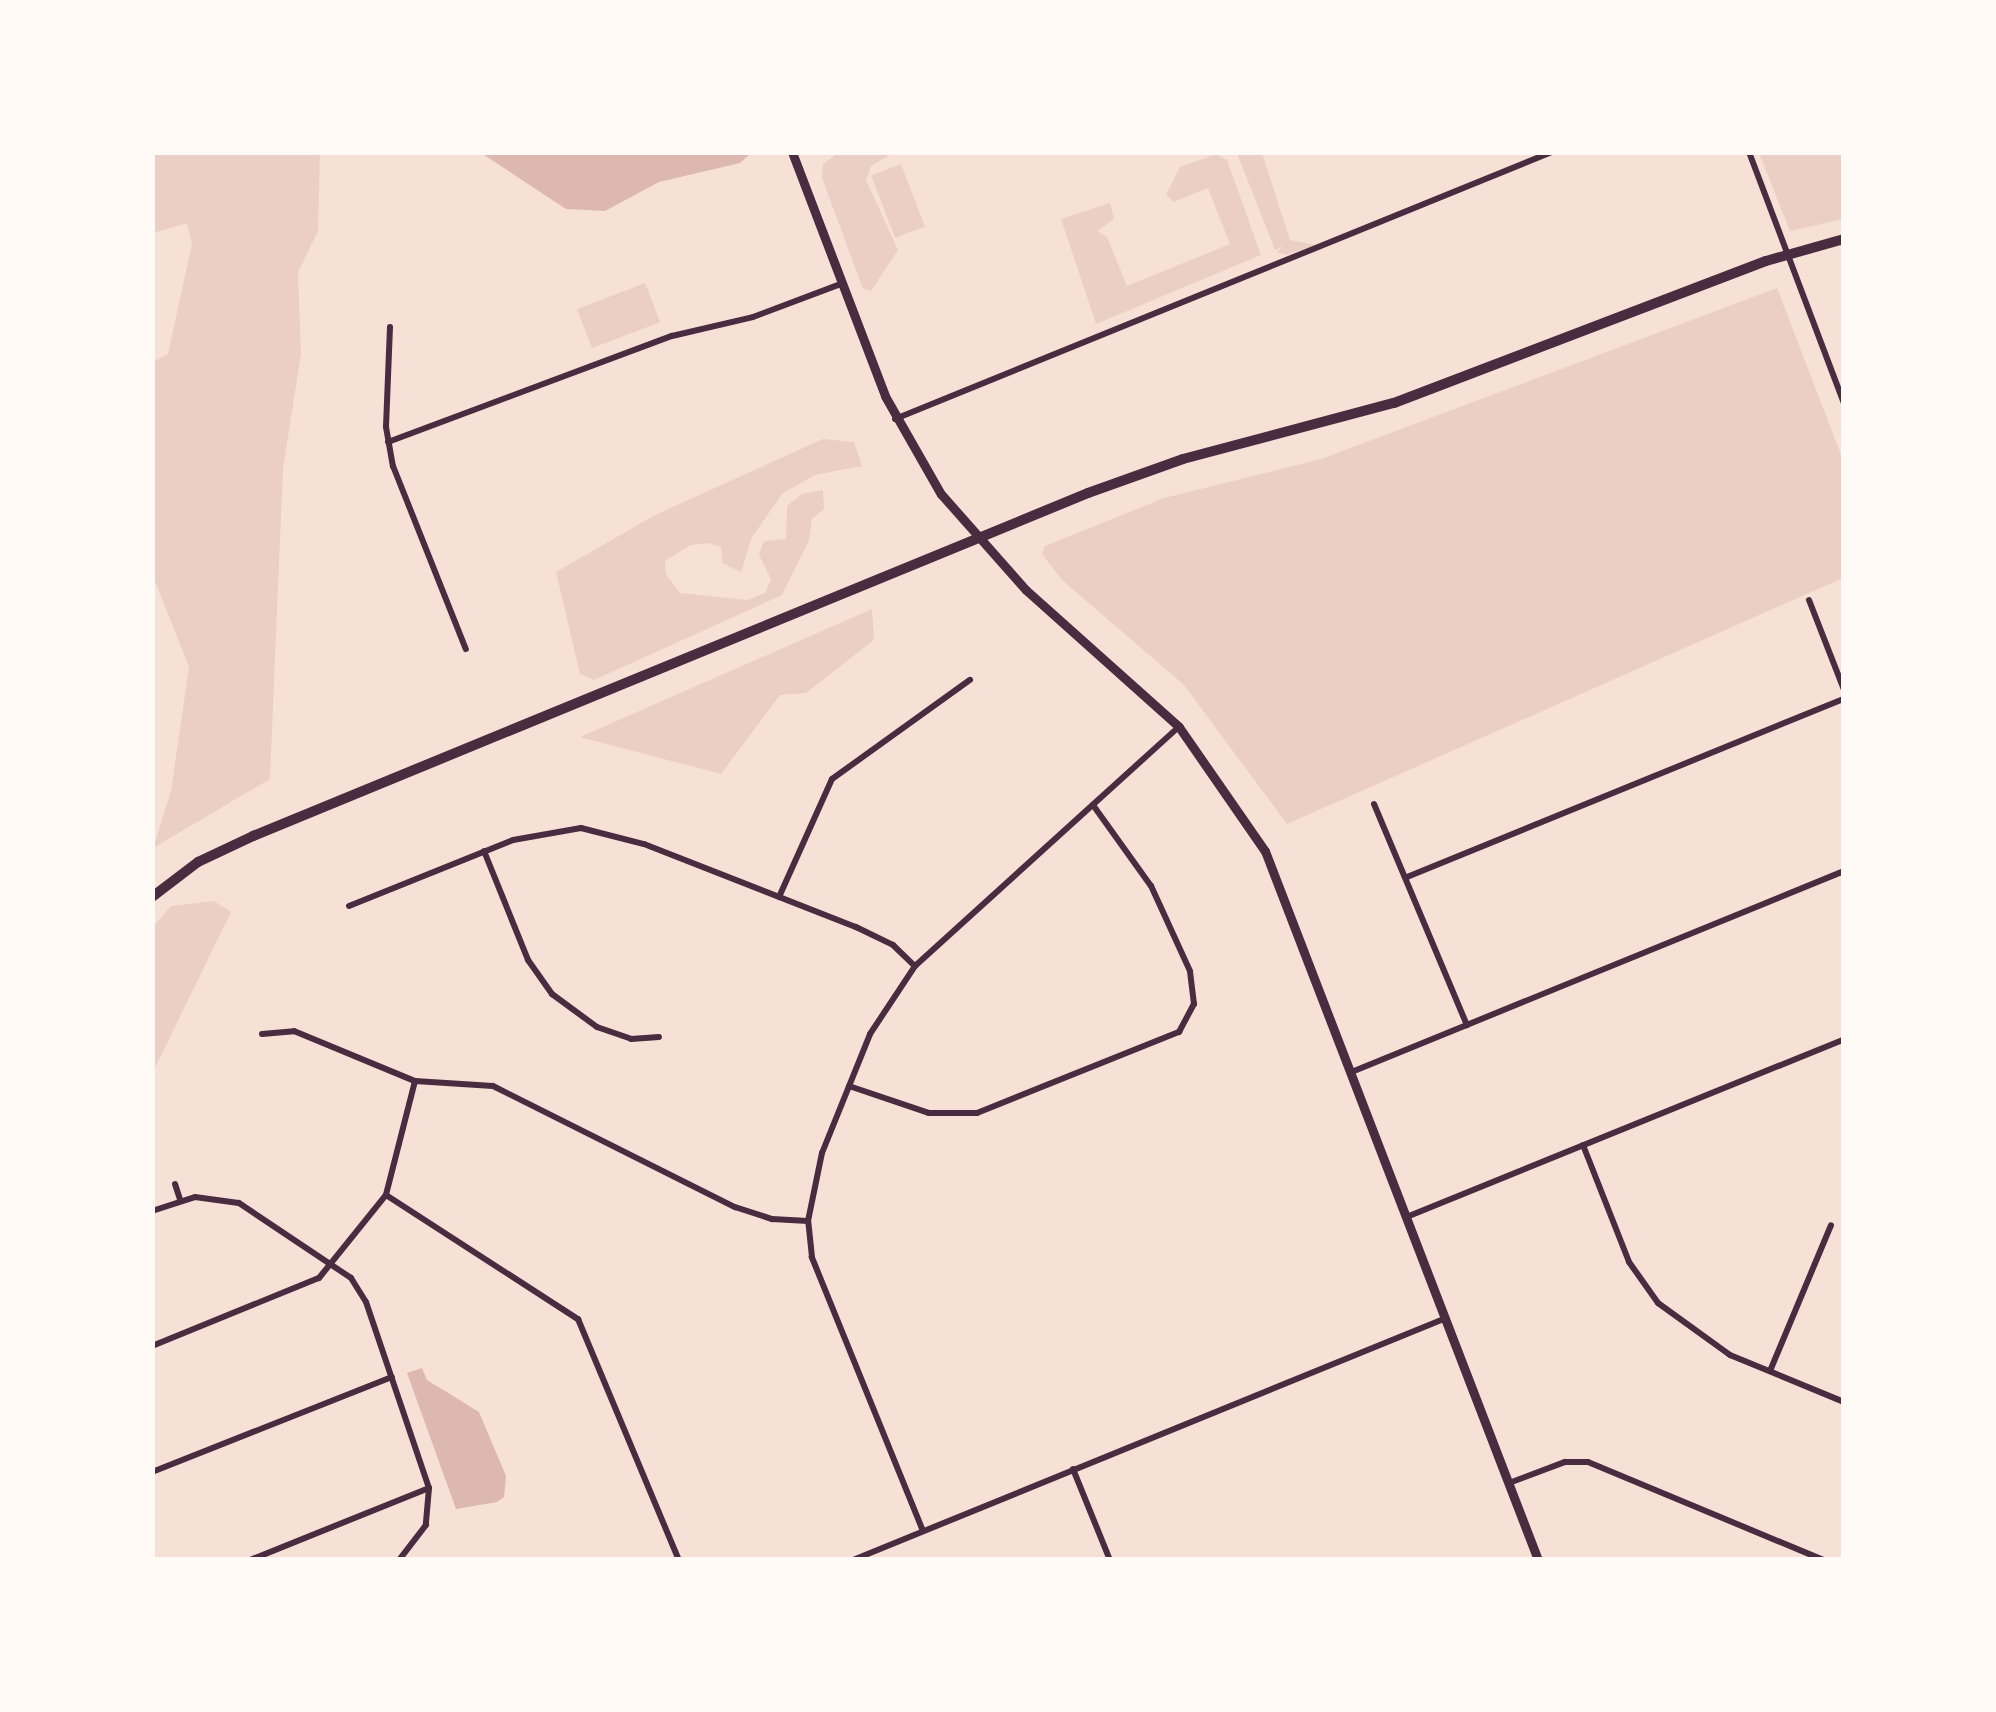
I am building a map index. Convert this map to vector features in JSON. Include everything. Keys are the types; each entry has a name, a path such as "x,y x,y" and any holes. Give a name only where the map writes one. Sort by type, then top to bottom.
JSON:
{"main road":[{"path":"152,896 198,862 253,836 1148,471 1394,403 1786,253 1844,239"}],"street":[{"path":"792,152 895,419 941,494 978,540 1180,727 1265,851 1354,1071 1538,1560"},
{"path":"895,419 1552,152"},
{"path":"1750,152 1844,404"},
{"path":"388,442 672,336 753,316 841,284"},
{"path":"390,326 388,442 466,649"},
{"path":"1809,600 1844,690"},
{"path":"779,897 832,779 970,680"},
{"path":"1407,877 1844,699"},
{"path":"923,1531 818,1274 808,1221 811,1187 882,1012 915,966 1180,727"},
{"path":"1374,804 1468,1025"},
{"path":"849,1086 929,1113 962,1115 1006,1106 1179,1032 1194,1004 1190,971 1151,886 1093,805"},
{"path":"349,906 539,832 594,830 877,936 915,966"},
{"path":"484,851 528,960 552,994 598,1027 631,1038 659,1037"},
{"path":"1354,1071 1844,870"},
{"path":"262,1034 294,1031 414,1081 504,1090 735,1207 772,1219 808,1221"},
{"path":"1409,1216 1844,1039"},
{"path":"152,1346 319,1278 336,1264 386,1195 414,1081"},
{"path":"1583,1145 1629,1262 1658,1303 1705,1341 1844,1402"},
{"path":"175,1184 180,1199"},
{"path":"386,1195 578,1319 679,1560"},
{"path":"152,1211 180,1199 210,1196 239,1203 336,1264 366,1302 428,1488 426,1525 399,1560"},
{"path":"1770,1372 1831,1225"},
{"path":"853,1560 1447,1318"},
{"path":"152,1472 392,1377"},
{"path":"1508,1483 1565,1462 1588,1462 1824,1560"},
{"path":"1073,1469 1110,1560"},
{"path":"250,1560 428,1488"}],"shaded area":[{"path":"153,152 320,153 318,231 298,272 301,354 283,469 270,779 153,848 171,791 189,667 153,576 153,362 168,354 192,244 187,223 153,233"},
{"path":"481,153 751,153 740,163 659,182 605,211 566,209"},
{"path":"838,153 893,153 871,166 866,180 898,250 871,291 863,289 822,178 823,164"},
{"path":"1237,153 1262,153 1290,240 1315,245 1286,255 1277,252 1283,246 1275,250"},
{"path":"1759,153 1843,153 1843,219 1790,231"},
{"path":"1216,154 1227,160 1261,255 1096,324 1061,219 1110,203 1114,219 1097,231 1107,237 1127,286 1230,244 1208,188 1174,202 1166,195 1180,167"},
{"path":"901,164 925,227 895,238 871,175"},
{"path":"645,283 660,322 592,348 577,309"},
{"path":"1777,288 1843,460 1843,578 1287,824 1184,685 1062,580 1042,554 1045,546 1164,498 1321,459"},
{"path":"823,439 854,442 862,466 815,475 783,493 752,537 741,572 722,563 721,547 708,543 691,545 665,561 666,574 680,593 747,600 765,593 771,579 759,555 764,541 786,539 787,506 802,494 823,490 824,509 812,519 809,541 782,595 594,680 580,674 556,572 655,515"},
{"path":"872,609 874,640 806,693 780,695 721,774 580,737"},
{"path":"214,901 231,912 153,1072 153,927 171,906"},
{"path":"422,1368 427,1380 479,1412 506,1476 504,1497 497,1502 456,1509 407,1373"}]}
